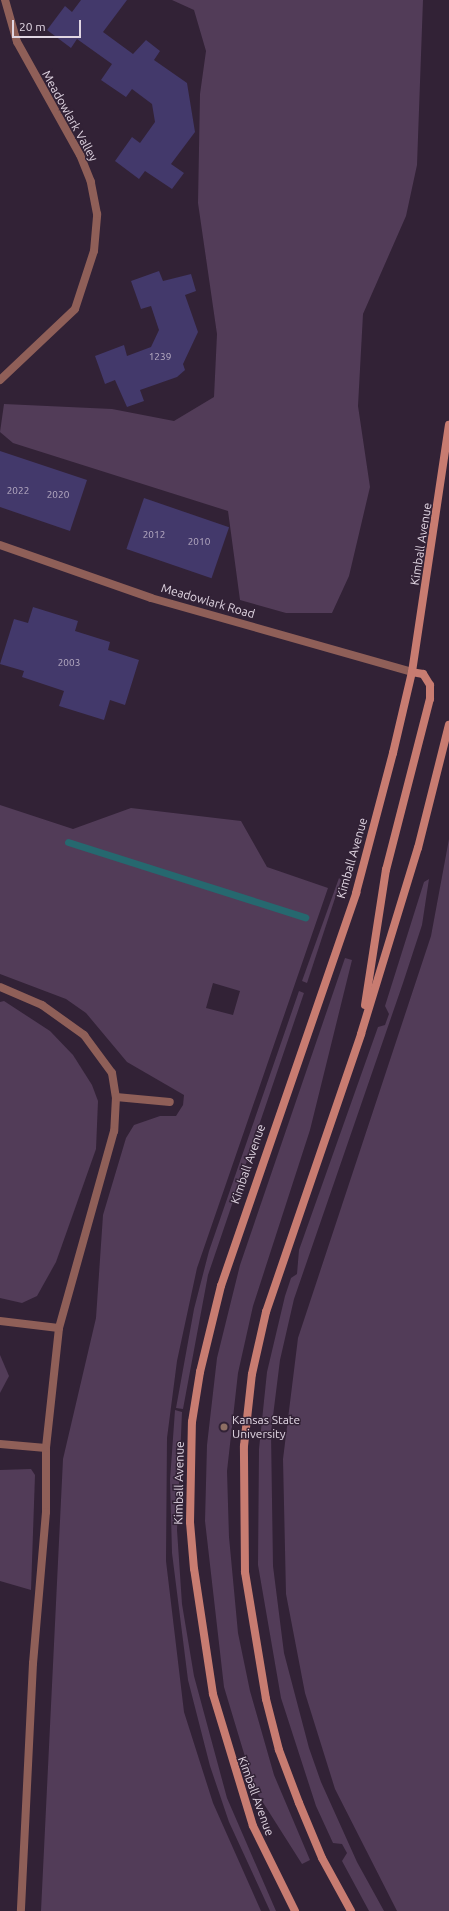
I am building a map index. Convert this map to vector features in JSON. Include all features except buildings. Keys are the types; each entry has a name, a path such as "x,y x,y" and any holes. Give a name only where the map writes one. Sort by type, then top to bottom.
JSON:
{"main road":[{"name":"Kimball Avenue","path":"295,1911 252,1826 213,1694 193,1561 192,1422 200,1372 222,1286 356,893 412,672 449,425"},
{"path":"361,1034 386,870 430,699 430,685 424,674 412,672"},
{"path":"351,1911 322,1858 279,1750 254,1640 242,1517 244,1446 252,1374 266,1312 361,1034 418,848 449,725"}],"street":[{"name":"Meadowlark Valley","path":"0,380 75,309 94,251 97,214 91,182 80,155 17,42 5,0"},
{"name":"Meadowlark Road","path":"0,545 151,598 412,672"},
{"path":"0,987 42,1005 84,1035 112,1074 116,1097 114,1131 58,1328 46,1448 46,1512 33,1663 21,1911"},
{"path":"116,1097 170,1102"},
{"path":"0,1321 58,1328"},
{"path":"0,1444 46,1448"}],"shaded area":[{"path":"172,0 423,0 417,165 406,216 363,314 358,406 370,487 349,576 332,613 286,613 240,600 228,511 13,443 0,432 4,404 112,409 174,421 214,397 217,334 198,203 200,94 206,51 194,10"},
{"path":"0,805 73,829 131,808 241,821 267,867 328,888 197,1268 177,1361 167,1438 166,1561 184,1712 213,1803 261,1911 41,1911 63,1459 96,1318 103,1215 126,1138 134,1125 160,1116 176,1116 183,1105 184,1095 127,1062 86,1013 66,999 0,974","holes":["213,983 240,991 233,1015 206,1008"]},
{"path":"449,839 449,1911 397,1911 335,1789 305,1693 286,1594 283,1459 298,1338 431,936"},
{"path":"339,878 341,880 307,983 302,981"},
{"path":"429,879 422,925 294,1299 280,1360 271,1432 273,1566 284,1653 309,1748 321,1782 357,1862 384,1911 369,1911 342,1861 347,1853 342,1844 333,1843 316,1806 281,1698 258,1565 259,1449 267,1372 285,1296 291,1278 297,1274 299,1250 378,1027 385,1025 389,1014 385,1006 424,882"},
{"path":"345,958 352,960 310,1130 253,1306 238,1373 227,1471 229,1537 238,1633 250,1691 274,1775 310,1860 302,1864 255,1790 224,1687 205,1521 207,1445 217,1358 240,1265"},
{"path":"299,991 304,993 208,1275 183,1409 176,1408 194,1309 209,1251"},
{"path":"4,1001 50,1031 73,1055 92,1085 98,1101 96,1149 56,1262 37,1296 22,1303 0,1298 0,1002"},
{"path":"0,1355 9,1376 0,1393"},
{"path":"175,1410 182,1412 177,1530 182,1604 194,1676 227,1798 276,1911 270,1911 229,1822 210,1766 188,1680 172,1553 170,1480"},
{"path":"31,1469 35,1475 31,1590 0,1581 0,1470"}],"waterway":[{"path":"68,842 305,917"}],"place":[{"name":"Kansas State University","path":"224,1427"}]}
